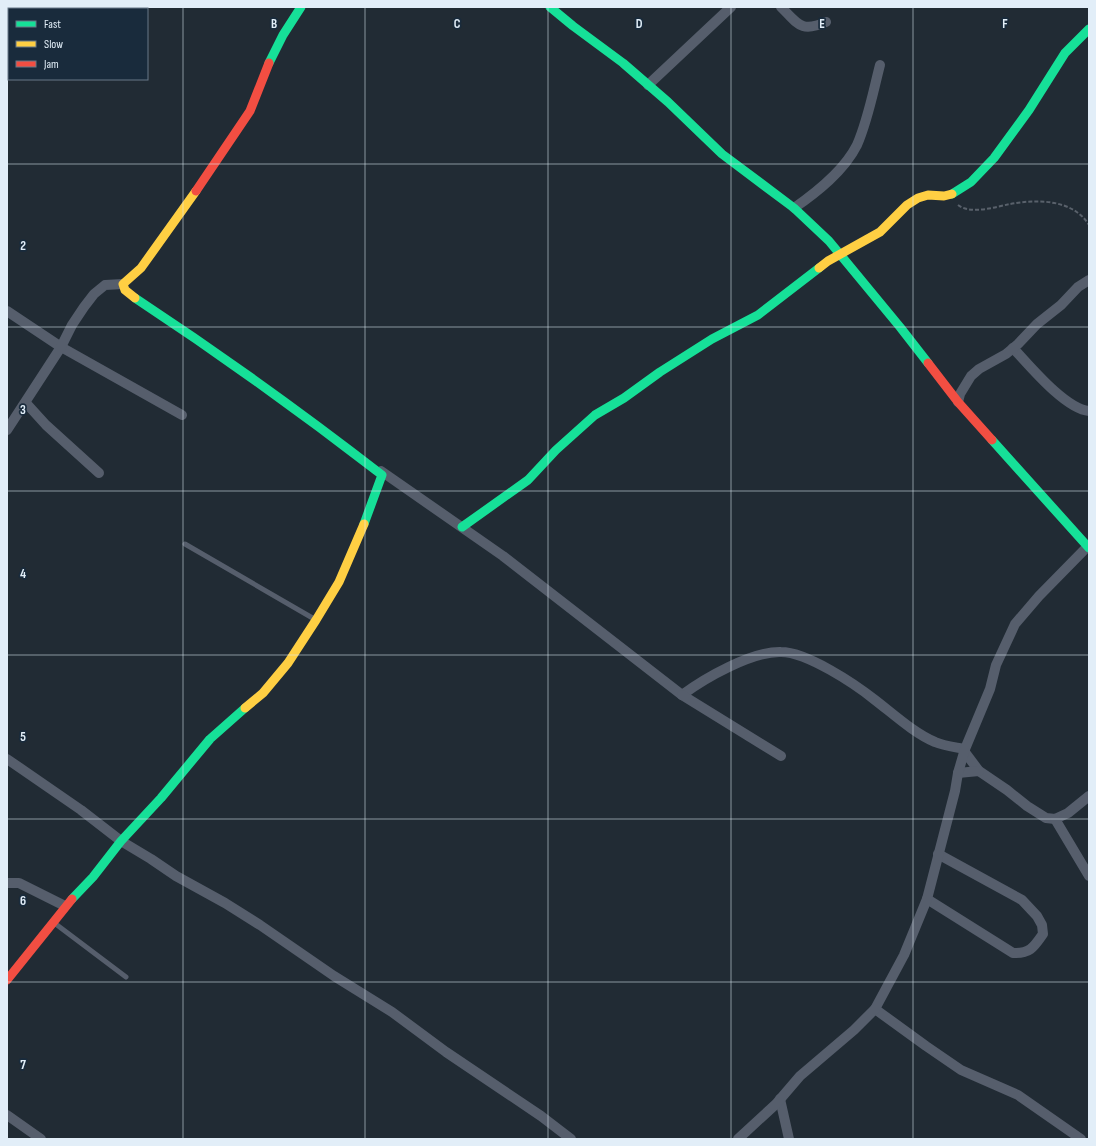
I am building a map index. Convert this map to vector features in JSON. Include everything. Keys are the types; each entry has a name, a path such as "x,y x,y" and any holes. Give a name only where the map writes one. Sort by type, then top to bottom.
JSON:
{"street":[{"path":"7,430 26,403 61,347 72,325 94,294 105,285 123,284 141,268 171,227 250,111 265,71 283,35 301,7"},
{"path":"550,7 623,63 668,102 722,154 794,208 841,254 958,402 1089,546 1039,596 1015,624 996,665 990,689 964,750 927,899 904,955 875,1009 854,1030 800,1076 780,1099 738,1139"},
{"path":"648,85 731,7"},
{"path":"781,7 798,24 808,28 826,22"},
{"path":"462,527 528,480 556,450 595,415 624,398 660,372 712,339 758,315 807,279 828,261 887,227 902,208 915,199 928,194 945,196 955,194 967,185 994,158 1022,120 1064,53 1089,29"},
{"path":"794,208 810,197 830,179 843,165 856,146 866,124 880,65"},
{"path":"958,402 960,394 971,376 1013,348 1037,324 1061,305 1078,287 1089,280"},
{"path":"123,284 125,290 129,294 184,330 317,424 382,475"},
{"path":"7,311 61,347 182,415"},
{"path":"1013,348 1052,390 1066,400 1084,410 1089,411"},
{"path":"26,403 46,425 98,473"},
{"path":"7,980 65,906 93,877 121,841 161,798 210,739 232,718 263,693 288,664 339,582 382,475 381,471 503,556 682,695 781,756"},
{"path":"682,695 698,684 745,660 761,655 783,652 804,657 864,691 907,724 934,741 964,750 979,771 1046,818 1055,819 1068,813 1089,796"},
{"path":"7,759 81,810 121,841 176,876 224,903 328,973 392,1012 446,1052 541,1116 570,1139"},
{"path":"958,773 979,771"},
{"path":"1055,819 1089,876"},
{"path":"927,899 1013,953 1021,953 1033,949 1043,934 1042,925 1037,916 1022,900 938,854"},
{"path":"7,883 19,883 65,906"},
{"path":"875,1009 961,1070 1018,1095 1081,1139"},
{"path":"780,1099 789,1139"},
{"path":"7,1114 41,1139"}],"lane":[{"path":"185,544 316,620"},
{"path":"53,922 126,977"}],"path":[{"path":"945,196 961,208 978,210 1027,202 1043,201 1058,204 1070,207 1086,220 1089,225"}],"traffic: fast":[{"path":"269,63 283,35 301,7"},
{"path":"550,7 623,63 668,102 722,154 794,208 829,241 928,363"},
{"path":"952,194 971,182 994,158 1029,110 1065,53 1089,29"},
{"path":"462,527 528,480 556,450 595,415 624,398 660,372 712,339 758,315 819,268"},
{"path":"135,298 260,384 382,475 364,524"},
{"path":"992,440 1089,548"},
{"path":"72,899 93,877 121,841 161,798 210,739 245,708"}],"traffic: slow":[{"path":"135,298 125,290 123,284 141,268 196,191"},
{"path":"819,268 828,261 880,232 907,205 918,198 928,195 944,196 952,194"},
{"path":"245,708 263,693 288,663 316,620 339,582 364,524"}],"traffic: jam":[{"path":"196,191 250,111 269,63"},
{"path":"928,363 958,402 992,440"},
{"path":"7,980 72,899"}]}
